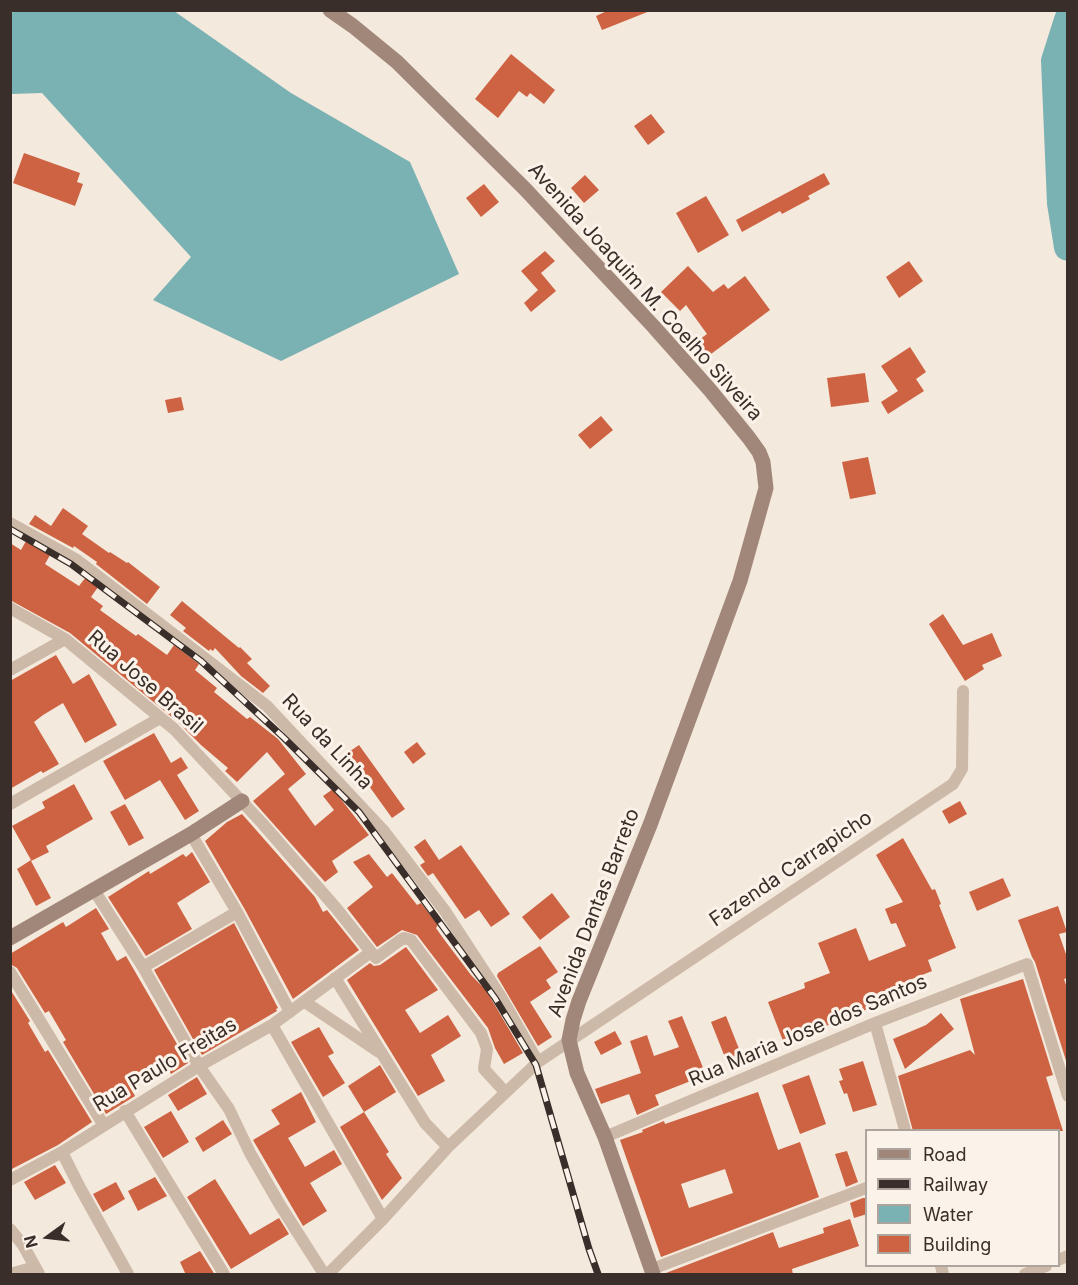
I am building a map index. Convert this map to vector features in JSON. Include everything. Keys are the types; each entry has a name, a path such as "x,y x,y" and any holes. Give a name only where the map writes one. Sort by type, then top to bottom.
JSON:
{"main road":[{"name":"Avenida Joaquim M. Coelho Silveira","path":"330,10 397,62 525,189 654,327 710,390 759,452 766,476 762,508 740,581 707,668"},
{"name":"Avenida Dantas Barreto","path":"653,1272 605,1137 577,1073 569,1040 579,1001 650,825 707,668"},
{"path":"10,938 191,834 242,801"}],"street":[{"name":"Rua da Linha","path":"10,523 77,560 267,706 383,830 445,911 501,998 538,1062"},
{"name":"Rua Jose Brasil","path":"10,608 65,639 174,729 242,801 336,908 371,952"},
{"path":"10,670 65,639"},
{"name":"Fazenda Carrapicho","path":"326,1275 383,1219 448,1147 538,1062 953,784 962,769 963,691"},
{"path":"10,804 160,718"},
{"path":"191,834 237,912 290,1012"},
{"path":"94,890 199,1066 229,1108 256,1163 326,1275"},
{"path":"142,967 237,912"},
{"name":"Rua Paulo Freitas","path":"10,1180 62,1152 199,1066 272,1025 371,952 376,958 404,938 416,945 481,1033 487,1049 484,1069 505,1092"},
{"name":"Rua Maria Jose dos Santos","path":"605,1137 874,1023 1027,964 1068,1096"},
{"path":"10,972 104,1124"},
{"path":"335,978 425,1123 448,1147"},
{"path":"305,1002 382,1055"},
{"path":"874,1023 905,1129"},
{"path":"272,1025 383,1219"},
{"path":"125,1111 170,1182 224,1275"},
{"path":"62,1152 128,1275"},
{"path":"653,1272 865,1189"},
{"path":"10,1229 23,1245 37,1271 10,1274"},
{"path":"1025,1275 1044,1267"}],"water":[{"path":"19,10 174,11 291,93 410,162 459,274 281,361 153,300 191,257 42,93 11,94 11,13"}],"building":[{"path":"609,10 650,11 602,30 596,16"},
{"path":"511,54 555,90 544,104 530,93 527,97 519,91 498,118 475,99"},
{"path":"651,114 665,132 648,145 634,126"},
{"path":"24,153 80,173 77,182 83,184 75,206 13,183"},
{"path":"824,173 830,184 808,196 810,199 782,214 780,211 742,232 736,220"},
{"path":"585,175 599,190 584,203 571,188"},
{"path":"484,184 499,202 481,217 466,198"},
{"path":"706,196 729,235 698,253 676,213"},
{"path":"545,251 555,261 541,273 556,291 531,312 524,303 538,290 521,271"},
{"path":"909,261 923,281 899,298 886,277"},
{"path":"688,266 713,292 724,284 728,289 745,276 770,310 703,360 692,345 707,334 686,305 680,311 661,292"},
{"path":"910,347 926,372 916,379 924,391 888,414 881,402 898,391 881,366"},
{"path":"865,373 869,402 831,407 827,378"},
{"path":"181,397 184,410 168,413 165,400"},
{"path":"601,416 613,430 590,449 578,435"},
{"path":"868,457 876,494 850,499 842,462"},
{"path":"63,508 88,526 82,534 109,553 128,562 160,587 147,604 74,546 73,548 29,524 35,515 51,526"},
{"path":"26,541 50,555 45,564 79,586 86,577 98,587 91,597 103,606 100,610 136,636 138,634 167,655 174,645 199,664 195,670 217,688 214,692 247,719 250,717 278,739 306,774 288,789 315,826 334,810 323,796 333,789 369,835 332,861 338,872 325,882 253,801 285,774 267,752 237,782 225,771 228,768 179,723 70,633 10,600 10,543 21,550"},
{"path":"182,601 252,659 247,663 270,686 263,693 241,676 215,648 209,651 183,631 186,628 170,615"},
{"path":"943,614 963,645 992,633 1002,656 982,665 984,669 965,681 929,624"},
{"path":"56,655 73,684 89,674 117,725 85,743 63,703 34,722 59,764 43,773 41,771 10,789 10,681"},
{"path":"154,733 171,763 181,757 188,768 177,775 199,811 185,820 160,780 125,800 103,761"},
{"path":"417,742 426,754 413,764 404,752"},
{"path":"359,745 405,809 392,818 346,754"},
{"path":"74,784 93,819 46,846 49,852 31,861 51,898 36,906 17,869 31,860 12,826 45,808 42,802"},
{"path":"960,801 967,814 949,824 942,811"},
{"path":"125,804 144,838 129,846 110,812"},
{"path":"242,814 315,897 323,912 327,910 359,950 293,999 205,841 227,822"},
{"path":"903,838 932,890 935,889 956,948 928,960 932,971 907,981 911,989 821,1028 823,1031 785,1046 768,1002 805,988 804,983 830,973 818,943 856,928 869,961 906,946 896,923 891,924 885,909 903,902 876,855"},
{"path":"425,839 439,860 461,845 510,914 491,927 479,910 465,919 433,873 428,876 420,865 425,862 414,847"},
{"path":"192,852 210,882 177,903 192,929 146,956 108,897 149,871 150,874 183,854 186,857"},
{"path":"369,854 387,877 392,873 417,905 421,903 438,925 436,928 443,938 471,975 483,985 523,1053 504,1064 488,1028 417,935 402,930 377,947 347,908 373,887 353,862"},
{"path":"1003,878 1011,896 977,911 969,892"},
{"path":"552,893 570,917 540,940 522,917"},
{"path":"1058,906 1067,932 1059,934 1068,960 1068,978 1064,979 1068,991 1068,1067 1035,962 1018,920"},
{"path":"96,908 109,929 101,933 117,961 126,956 188,1063 171,1074 163,1061 127,1082 135,1096 106,1114 63,1042 66,1040 49,1011 45,1013 17,968 10,964 10,954 63,922 66,927"},
{"path":"234,923 278,1008 277,1011 202,1055 154,970"},
{"path":"540,946 558,972 546,980 551,988 530,1002 552,1037 538,1046 497,976 498,973"},
{"path":"406,947 438,990 405,1010 420,1033 448,1015 461,1036 431,1055 445,1081 418,1096 347,980 370,963 374,966 380,965"},
{"path":"1023,979 1053,1075 1046,1077 1063,1131 1060,1129 912,1129 898,1076 970,1050 975,1055 960,999"},
{"path":"10,989 30,1021 28,1023 45,1052 48,1050 92,1122 58,1145 10,1170"},
{"path":"941,1013 954,1029 905,1069 893,1039 926,1025"},
{"path":"682,1016 706,1075 655,1095 659,1105 637,1115 629,1094 601,1104 595,1089 641,1073 630,1041 647,1035 654,1056 679,1047 668,1021"},
{"path":"726,1016 745,1064 730,1070 711,1022"},
{"path":"319,1027 334,1053 328,1056 345,1083 323,1097 291,1042"},
{"path":"615,1031 622,1044 601,1055 594,1042"},
{"path":"863,1061 877,1105 853,1112 847,1093 844,1094 839,1081 843,1080 839,1069"},
{"path":"380,1065 396,1092 364,1112 348,1086"},
{"path":"809,1075 826,1124 800,1134 782,1085"},
{"path":"197,1077 207,1094 178,1111 168,1095"},
{"path":"301,1092 316,1122 288,1138 305,1167 334,1150 342,1164 310,1183 327,1211 303,1226 253,1140 280,1124 271,1110"},
{"path":"758,1092 778,1150 800,1142 819,1197 661,1257 620,1140 664,1121 665,1124","holes":["725,1169 733,1193 689,1208 681,1184"]},
{"path":"171,1111 189,1142 163,1158 144,1127"},
{"path":"364,1112 389,1152 386,1154 402,1178 382,1200 340,1127"},
{"path":"223,1120 232,1134 203,1152 195,1138"},
{"path":"847,1151 858,1182 846,1187 835,1154"},
{"path":"55,1165 66,1183 35,1200 24,1182"},
{"path":"155,1177 167,1196 138,1211 128,1191"},
{"path":"215,1179 250,1235 279,1218 289,1234 231,1269 187,1197"},
{"path":"116,1182 125,1199 103,1212 93,1194"},
{"path":"865,1198 865,1215 854,1218 850,1203"},
{"path":"850,1219 859,1246 792,1269 793,1275 667,1275 666,1273 773,1232 779,1248 824,1233 823,1228"},
{"path":"200,1251 215,1275 186,1275 180,1262"}],"waterway":[{"path":"1068,20 1055,61 1061,203 1068,247"}],"railway":[{"path":"10,529 71,564 201,661 359,812 495,998 536,1065 598,1274"}]}
